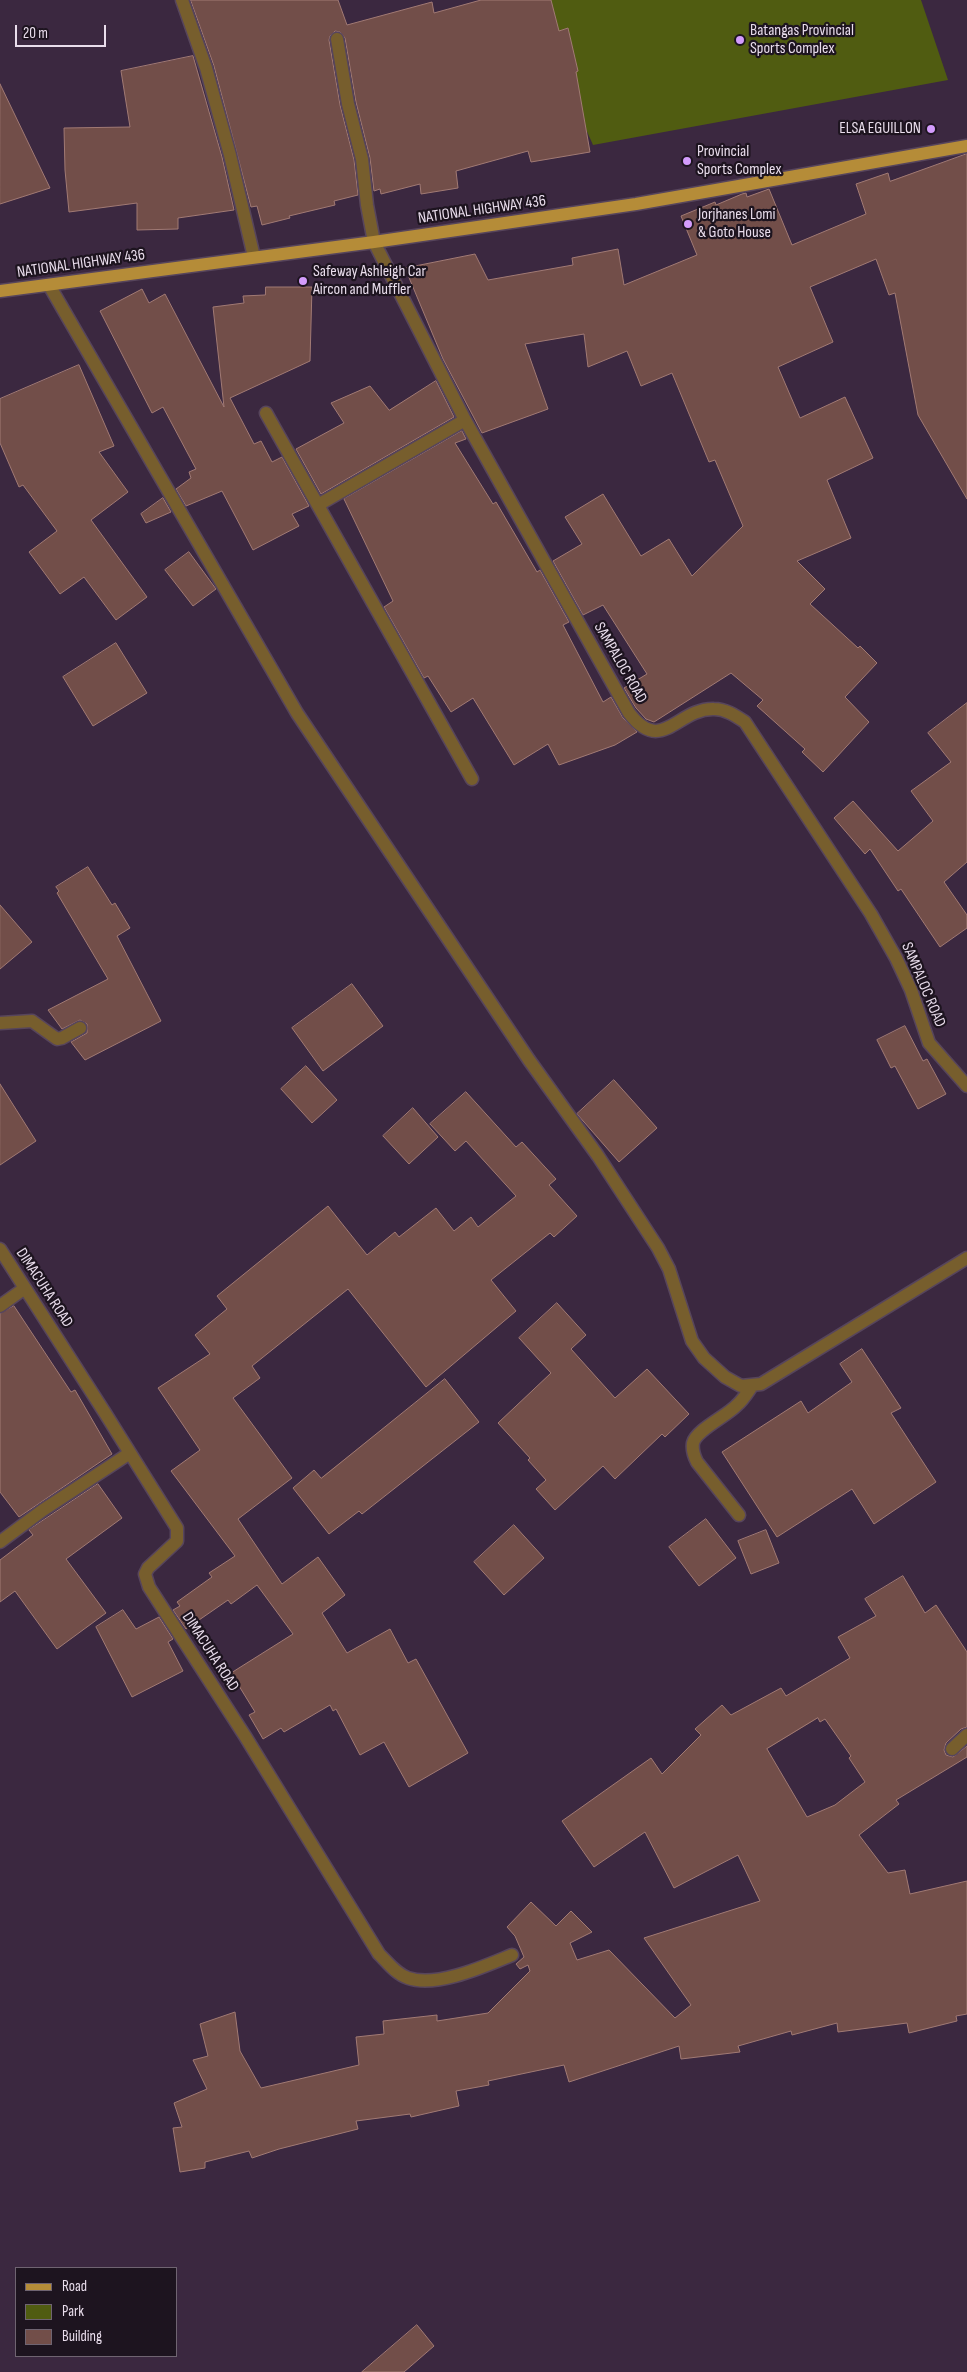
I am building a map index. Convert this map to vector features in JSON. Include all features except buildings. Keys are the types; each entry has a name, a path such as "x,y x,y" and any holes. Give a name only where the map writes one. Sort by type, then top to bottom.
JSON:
{"main road":[{"name":"NATIONAL HIGHWAY 436","path":"0,291 374,242 687,196 967,146"}],"street":[{"path":"182,0 206,68 230,155 254,257"},
{"name":"SAMPALOC ROAD","path":"337,39 348,104 362,159 367,206 374,242 465,420 629,713 638,725 647,730 658,732 699,712 714,709 732,713 745,722 870,914 896,958 911,990 929,1043 967,1086"},
{"path":"49,285 297,713 524,1052 598,1156 658,1248 669,1269 692,1341 704,1358 726,1377 741,1386 752,1386 771,1380 967,1258"},
{"path":"266,413 472,779"},
{"path":"318,505 465,420"},
{"path":"0,1023 32,1021 57,1039 80,1028"},
{"name":"DIMACUHA ROAD","path":"0,1250 130,1453 178,1534 177,1541 148,1568 145,1579 149,1587 245,1736 379,1954 398,1973 410,1979 427,1980 462,1975 512,1955"},
{"path":"0,1306 25,1288"},
{"path":"739,1515 697,1462 693,1451 693,1442 699,1434 738,1405 752,1386"},
{"path":"0,1542 43,1510 130,1453"},
{"path":"952,1749 967,1735"}],"green space":[{"name":"Batangas Provincial Sports Complex","path":"529,0 921,0 948,80 593,145"}],"place":[{"name":"Batangas Provincial Sports Complex","path":"740,40"},
{"name":"ELSA EGUILLON","path":"931,129"},
{"name":"Provincial Sports Complex","path":"687,161"},
{"name":"Jorjhanes Lomi & Goto House","path":"688,224"},
{"name":"Safeway Ashleigh Car Aircon and Muffler","path":"303,281"}]}
